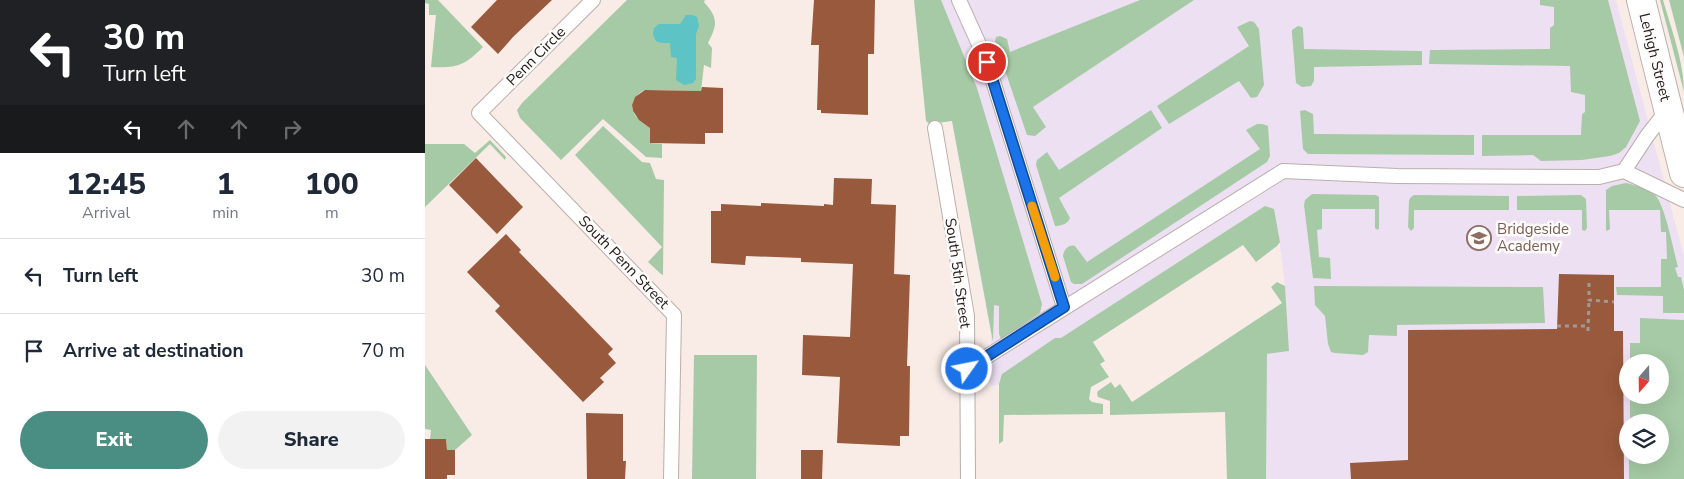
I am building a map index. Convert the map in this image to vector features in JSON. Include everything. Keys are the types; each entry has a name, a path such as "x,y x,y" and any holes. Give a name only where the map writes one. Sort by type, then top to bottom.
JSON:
{"main road":[{"name":"Lehigh Street","path":"1641,0 1684,173"}],"lane":[{"name":"Penn Circle","path":"479,113 593,0"},
{"path":"959,0 987,62 1064,307"},
{"path":"1625,172 1647,136 1668,108"},
{"name":"South Penn Street","path":"479,113 674,315 671,479"},
{"name":"South 5th Street","path":"935,128 967,316 968,479"},
{"path":"967,369 1283,171 1397,176 1599,177 1625,172 1684,200"}],"path":[{"path":"1557,326 1588,328 1589,283"},
{"path":"1589,300 1614,302"}],"shaded area":[{"name":"Bridgeside Academy","path":"917,0 1616,0 1684,256 1684,479 1259,479 1267,354 1289,351 1285,286 1278,229 1249,236 999,384 990,386 991,334 952,121"}],"green space":[{"path":"425,0 438,0 483,47 471,58 460,64 448,67 431,67 436,15 429,15 429,4 425,3"},
{"path":"627,0 705,0 704,2 712,12 715,21 714,31 708,43 712,48 711,68 704,65 701,91 645,90 635,99 633,104 634,114 643,122 650,124 650,143 662,144 662,158 646,157 603,119 561,160 520,118 517,110"},
{"path":"914,0 941,0 977,88 1042,304 1040,313 1001,339 999,334 999,306 994,305 993,342 952,121 930,124 926,121"},
{"path":"1140,0 1194,0 1033,107 1046,127 1035,136 1027,135 995,41 996,37 1000,36 1007,39 1010,52"},
{"path":"1540,0 1608,0 1640,121 1626,147 1619,153 1582,160 1541,161 1533,155 1482,156 1482,135 1581,135 1582,114 1585,112 1585,95 1571,92 1570,66 1429,64 1430,50 1550,49 1550,28 1554,25 1554,7 1540,5"},
{"path":"1660,0 1663,0 1677,45 1684,92"},
{"path":"1669,0 1684,0 1684,57"},
{"path":"1250,21 1254,22 1259,29 1264,85 1257,97 1251,98 1239,81 1169,124 1157,106 1249,46 1237,27"},
{"path":"1298,26 1303,29 1304,49 1422,51 1422,65 1314,67 1314,81 1311,86 1302,87 1296,83 1292,33 1292,30"},
{"path":"1151,110 1162,128 1059,198 1070,218 1068,222 1055,226 1036,165 1037,160 1047,152 1059,170"},
{"path":"1305,110 1313,114 1314,134 1474,135 1474,155 1308,154 1303,149 1300,111"},
{"path":"1257,124 1268,126 1270,156 1267,162 1082,284 1071,282 1063,256 1067,248 1075,246 1087,262 1260,149 1246,130"},
{"path":"603,126 642,162 650,163 656,179 664,180 663,275 648,262 662,247 575,155"},
{"path":"490,140 506,157 505,160 490,144 425,207 425,144 464,144 475,153"},
{"path":"1626,183 1649,191 1659,200 1666,218 1678,267 1675,268 1678,277 1681,277 1684,290 1684,313 1663,313 1663,296 1617,295 1616,287 1661,287 1661,259 1667,259 1666,232 1661,232 1660,210 1609,210 1610,229 1606,230 1606,190 1612,186"},
{"path":"1312,194 1376,195 1379,197 1378,230 1375,228 1375,209 1322,209 1322,229 1317,230 1319,257 1330,258 1331,279 1313,278 1304,205 1305,200"},
{"path":"1414,195 1509,196 1509,210 1414,210 1414,228 1411,231 1408,227 1409,201"},
{"path":"1581,195 1586,199 1587,228 1585,231 1582,230 1582,210 1517,210 1517,196"},
{"path":"1265,206 1274,209 1280,242 1277,246 1256,262 1243,245 1093,342 1105,361 1100,364 1109,377 1091,387 1089,399 1092,402 1103,404 1103,414 1004,415 1003,441 999,444 999,384 1002,374 1055,338 1061,338"},
{"path":"1277,282 1285,286 1289,351 1267,354 1266,479 1227,479 1225,412 1110,415 1110,401 1098,397 1098,391 1111,382 1115,388 1120,384 1132,402 1282,303 1271,287"},
{"path":"1314,286 1543,287 1545,323 1397,325 1397,336 1369,335 1368,352 1363,355 1335,353 1331,352 1328,344 1325,316 1315,305"},
{"path":"1640,318 1684,320 1684,479 1629,479 1629,464 1669,464 1669,414 1630,414 1630,404 1669,404 1669,354 1630,354 1630,343 1640,343"},
{"path":"694,355 757,355 756,479 692,479"},
{"path":"425,365 472,435 455,450 447,450 446,439 430,439 431,430 425,429"}],"water":[{"path":"686,15 697,17 699,26 696,34 696,79 693,83 684,85 676,80 677,58 671,57 670,43 656,41 653,35 654,28 659,24 680,24"}],"building":[{"path":"497,0 552,0 498,54 471,27"},
{"path":"814,0 875,0 874,54 868,54 868,115 821,113 821,110 817,110 819,45 811,45"},
{"path":"702,87 723,88 723,133 705,133 705,144 650,143 650,128 639,120 633,111 632,105 635,97 645,90 701,91"},
{"path":"476,158 523,207 497,234 449,185"},
{"path":"834,178 872,179 871,204 896,205 894,274 910,275 907,366 910,366 909,436 900,436 900,446 837,443 840,377 802,375 803,335 850,337 853,264 801,262 801,258 746,256 745,265 711,263 711,211 721,211 721,204 761,206 761,203 833,205"},
{"path":"506,234 521,250 519,252 613,349 608,354 616,363 600,378 604,382 583,402 495,311 500,306 467,272"},
{"path":"1559,274 1614,275 1614,331 1623,331 1623,354 1619,354 1619,404 1623,404 1624,414 1619,414 1619,464 1624,464 1624,479 1351,479 1350,463 1408,460 1408,330 1557,329"},
{"path":"586,413 623,414 623,461 626,461 625,479 587,479"},
{"path":"425,439 446,439 447,450 455,450 455,475 447,475 447,479 425,479"},
{"path":"801,450 823,450 822,479 801,479"}],"slow traffic":[{"path":"1032,206 1055,277"}],"place":[{"name":"Bridgeside Academy","path":"1479,238"}],"route":[{"path":"967,369 1064,307 987,62"}]}
